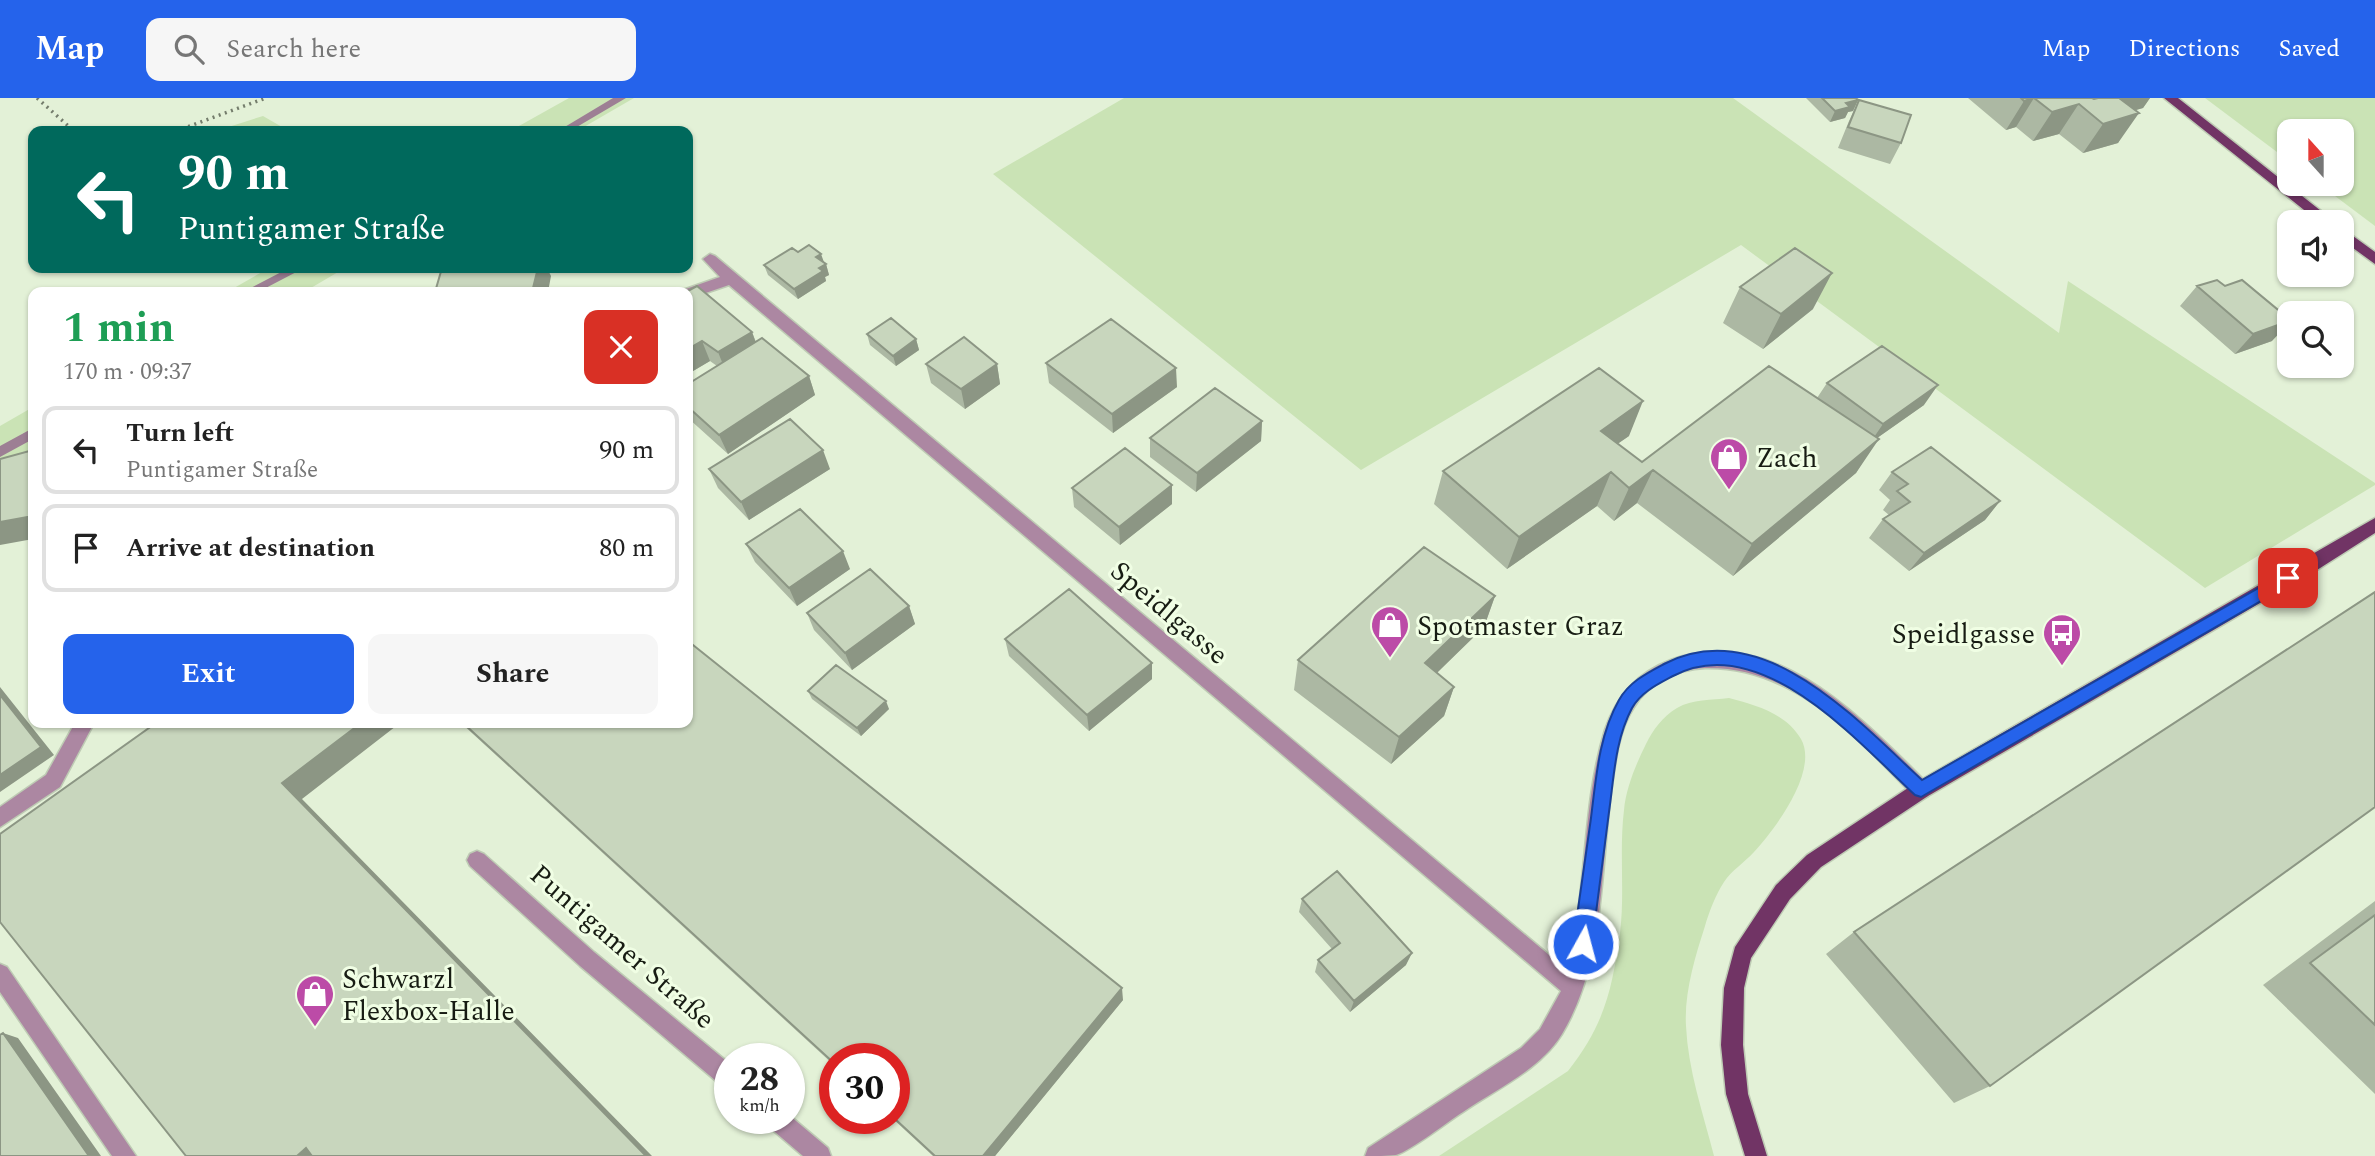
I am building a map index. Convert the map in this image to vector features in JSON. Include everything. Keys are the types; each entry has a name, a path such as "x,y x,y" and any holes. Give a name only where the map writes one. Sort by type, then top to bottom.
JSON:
{"main road":[{"path":"2170,98 2313,210"},
{"path":"2354,242 2375,259"},
{"path":"1756,1156 1737,1094 1732,1045 1734,988 1742,954 1783,892 1814,861 1921,790 2311,565 2375,524"}],"street":[{"name":"Speidlgasse","path":"710,259 1573,988"},
{"path":"693,292 731,279"},
{"path":"1376,1156 1529,1055 1554,1029 1573,988 1583,944 1609,748 1626,703 1643,684 1681,664 1709,659 1743,660 1772,670 1822,698 1921,790"},
{"path":"0,818 53,781 82,728"},
{"name":"Puntigamer Straße","path":"477,860 587,959 714,1065"},
{"path":"0,974 125,1156"},
{"path":"795,1134 820,1156"}],"path":[{"path":"37,98 68,126"},
{"path":"190,126 266,98"}],"green space":[{"path":"569,98 634,98 586,126 519,126"},
{"path":"1124,98 1733,98 2059,333 2068,281 2375,485 2205,588 1741,245 1361,470 993,174"},
{"path":"2205,98 2375,98 2375,226 2335,196 2354,196 2354,119 2277,119 2277,152"},
{"path":"263,116 280,126 232,126"},
{"path":"260,273 336,273 313,287 236,287"},
{"path":"28,410 28,459 0,476 0,426"},
{"path":"1729,698 1778,716 1795,730 1805,752 1800,783 1783,815 1754,852 1727,878 1718,892 1691,975 1686,1014 1687,1042 1714,1156 1439,1156 1568,1071 1580,1054 1598,1022 1614,973 1621,918 1624,810 1635,768 1652,734 1672,712 1689,703"}],"building":[{"path":"1822,98 1858,100 1846,103 1850,107 1835,111"},
{"path":"2034,98 2119,98 2139,113 2103,124 2079,104 2052,112"},
{"path":"1859,100 1911,115 1901,143 1848,127"},
{"path":"809,245 821,254 816,257 826,264 819,268 823,271 794,289 764,265 792,248 798,252"},
{"path":"1795,248 1832,273 1781,314 1740,287"},
{"path":"441,273 537,273 533,287 436,287"},
{"path":"2217,280 2225,286 2242,280 2277,309 2277,325 2253,334 2197,286"},
{"path":"697,286 752,332 718,352 702,341 693,346 693,288"},
{"path":"891,318 916,339 893,356 867,334"},
{"path":"1111,319 1176,368 1112,414 1046,363"},
{"path":"964,337 997,364 961,389 926,364"},
{"path":"762,338 809,376 719,435 693,412 693,381"},
{"path":"1882,346 1938,385 1883,424 1827,383"},
{"path":"1769,366 1879,439 1752,544 1653,470 1629,488 1611,472 1519,537 1443,471 1599,368 1643,401 1601,431 1642,462"},
{"path":"1215,388 1262,421 1197,473 1150,438"},
{"path":"790,419 823,450 741,502 709,469"},
{"path":"1931,447 2000,501 1924,553 1883,519 1910,502 1897,491 1908,484 1892,472"},
{"path":"1125,448 1172,485 1119,527 1072,488"},
{"path":"28,451 28,517 0,522 0,459"},
{"path":"800,509 843,551 789,588 746,544"},
{"name":"Spotmaster Graz","path":"1424,547 1495,596 1425,663 1454,687 1399,737 1298,660"},
{"path":"870,569 909,606 845,653 807,613"},
{"path":"1069,589 1152,663 1087,715 1005,639"},
{"path":"2375,592 2375,807 1990,1086 1854,932"},
{"path":"693,645 1122,988 983,1156 935,1156 910,1133 910,1043 819,1043 819,1049 468,728 693,728"},
{"path":"836,665 886,701 857,728 808,691"},
{"path":"0,695 41,747 0,775"},
{"name":"Schwarzl Flexbox-Halle","path":"149,728 354,728 282,783 646,1156 312,1156 306,1148 297,1156 186,1156 0,922 0,834"},
{"path":"1337,871 1412,953 1354,1001 1318,960 1340,943 1302,899"},
{"path":"2375,915 2375,1025 2310,963"},
{"path":"3,1033 89,1156 0,1156 0,1035"}],"waterway":[{"path":"572,126 621,98"},
{"path":"259,287 288,273"},
{"path":"0,452 28,436"}],"place":[{"name":"Zach","path":"1729,491"},
{"name":"Spotmaster Graz","path":"1390,659"},
{"name":"Speidlgasse","path":"2062,667"},
{"name":"Schwarzl Flexbox-Halle","path":"315,1028"}],"route":[{"path":"1583,944 1601,792 1609,748 1626,703 1643,684 1681,664 1709,659 1743,660 1772,670 1822,698 1921,790 2288,578"}]}
